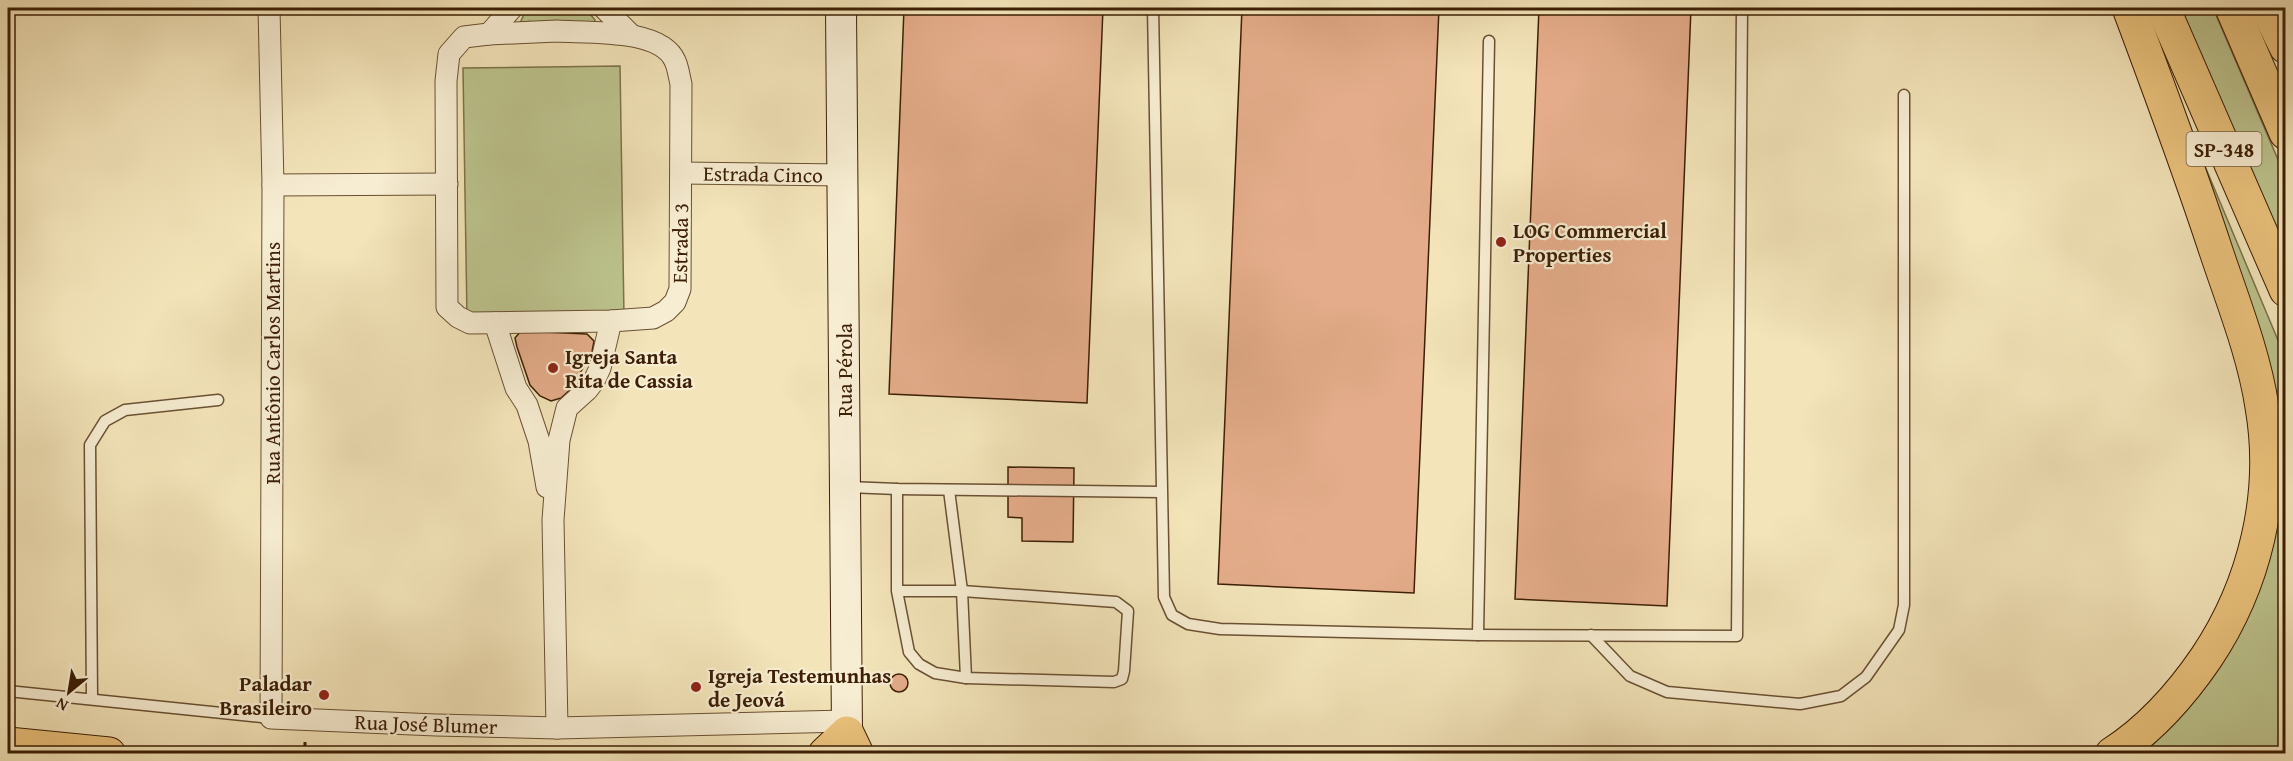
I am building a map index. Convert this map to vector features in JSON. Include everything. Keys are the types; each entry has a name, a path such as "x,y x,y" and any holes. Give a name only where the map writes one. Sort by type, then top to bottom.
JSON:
{"highway":[{"path":"2112,753 2152,724 2177,699 2218,639 2236,603 2259,539 2267,477 2266,438 2255,373 2199,200 2129,8"},
{"name":"SP-348","path":"2163,8 2286,291"},
{"name":"SP-348","path":"2232,8 2286,133"},
{"path":"2267,8 2286,47"},
{"path":"8,744 109,753"}],"street":[{"name":"Rua Antônio Carlos Martins","path":"269,8 273,185 271,718"},
{"path":"489,34 513,8"},
{"path":"604,8 631,35"},
{"name":"Rua Pérola","path":"841,8 844,175 844,740"},
{"name":"Estrada 3","path":"557,31 631,35 659,43 675,59 681,84 680,290 675,302 666,311 653,318 611,321 470,323 458,317 447,307 449,54 464,37 489,34 557,31"},
{"name":"Estrada Cinco","path":"681,173 844,175"},
{"path":"273,185 447,183"},
{"path":"527,405 555,411 567,408 594,381 600,369 611,321"},
{"path":"495,323 516,388 527,405 539,441 553,520"},
{"path":"557,728 553,520 556,465 567,408"},
{"name":"Rua José Blumer","path":"271,718 844,740"}],"lane":[{"path":"1153,8 1164,597 1172,615 1188,624 1220,629 1478,635 1737,636 1742,8"},
{"path":"1478,635 1489,41"},
{"path":"1591,635 1630,675 1667,692 1800,704 1841,696 1866,677 1899,630 1904,605 1904,95"},
{"path":"92,699 90,445 105,421 125,410 218,400"},
{"path":"844,486 897,489 1161,492"},
{"path":"897,489 897,591 909,652 919,664 935,673 966,678 1114,682 1122,679 1128,611 1116,602 962,591 897,591"},
{"path":"950,490 962,591 966,678"},
{"name":"Rua José Blumer","path":"8,691 271,718"}],"path":[{"path":"304,753 305,735"}],"green space":[{"path":"527,8 585,8 595,20 594,25 520,23"},
{"path":"2180,8 2213,8 2285,176 2285,251"},
{"path":"620,66 624,317 467,318 463,68"},
{"path":"2181,109 2285,357 2285,753 2125,754 2173,715 2272,512"}],"building":[{"path":"904,8 1103,8 1087,403 889,394"},
{"path":"1242,8 1439,8 1414,593 1218,584"},
{"path":"1539,8 1691,8 1667,606 1515,599"},
{"name":"Igreja Santa Rita de Cassia","path":"521,331 587,334 594,341 592,352 571,389 561,398 551,401 540,396 530,385 515,338"},
{"path":"1008,467 1074,468 1073,542 1022,541 1022,518 1008,517"},
{"path":"895,674 903,674 908,679 906,690 895,692 890,687 890,679"}],"place":[{"name":"LOG Commercial Properties","path":"1501,242"},
{"name":"Igreja Santa Rita de Cassia","path":"553,368"},
{"name":"Igreja Testemunhas de Jeová","path":"696,687"},
{"name":"Paladar Brasileiro","path":"324,695"}]}
